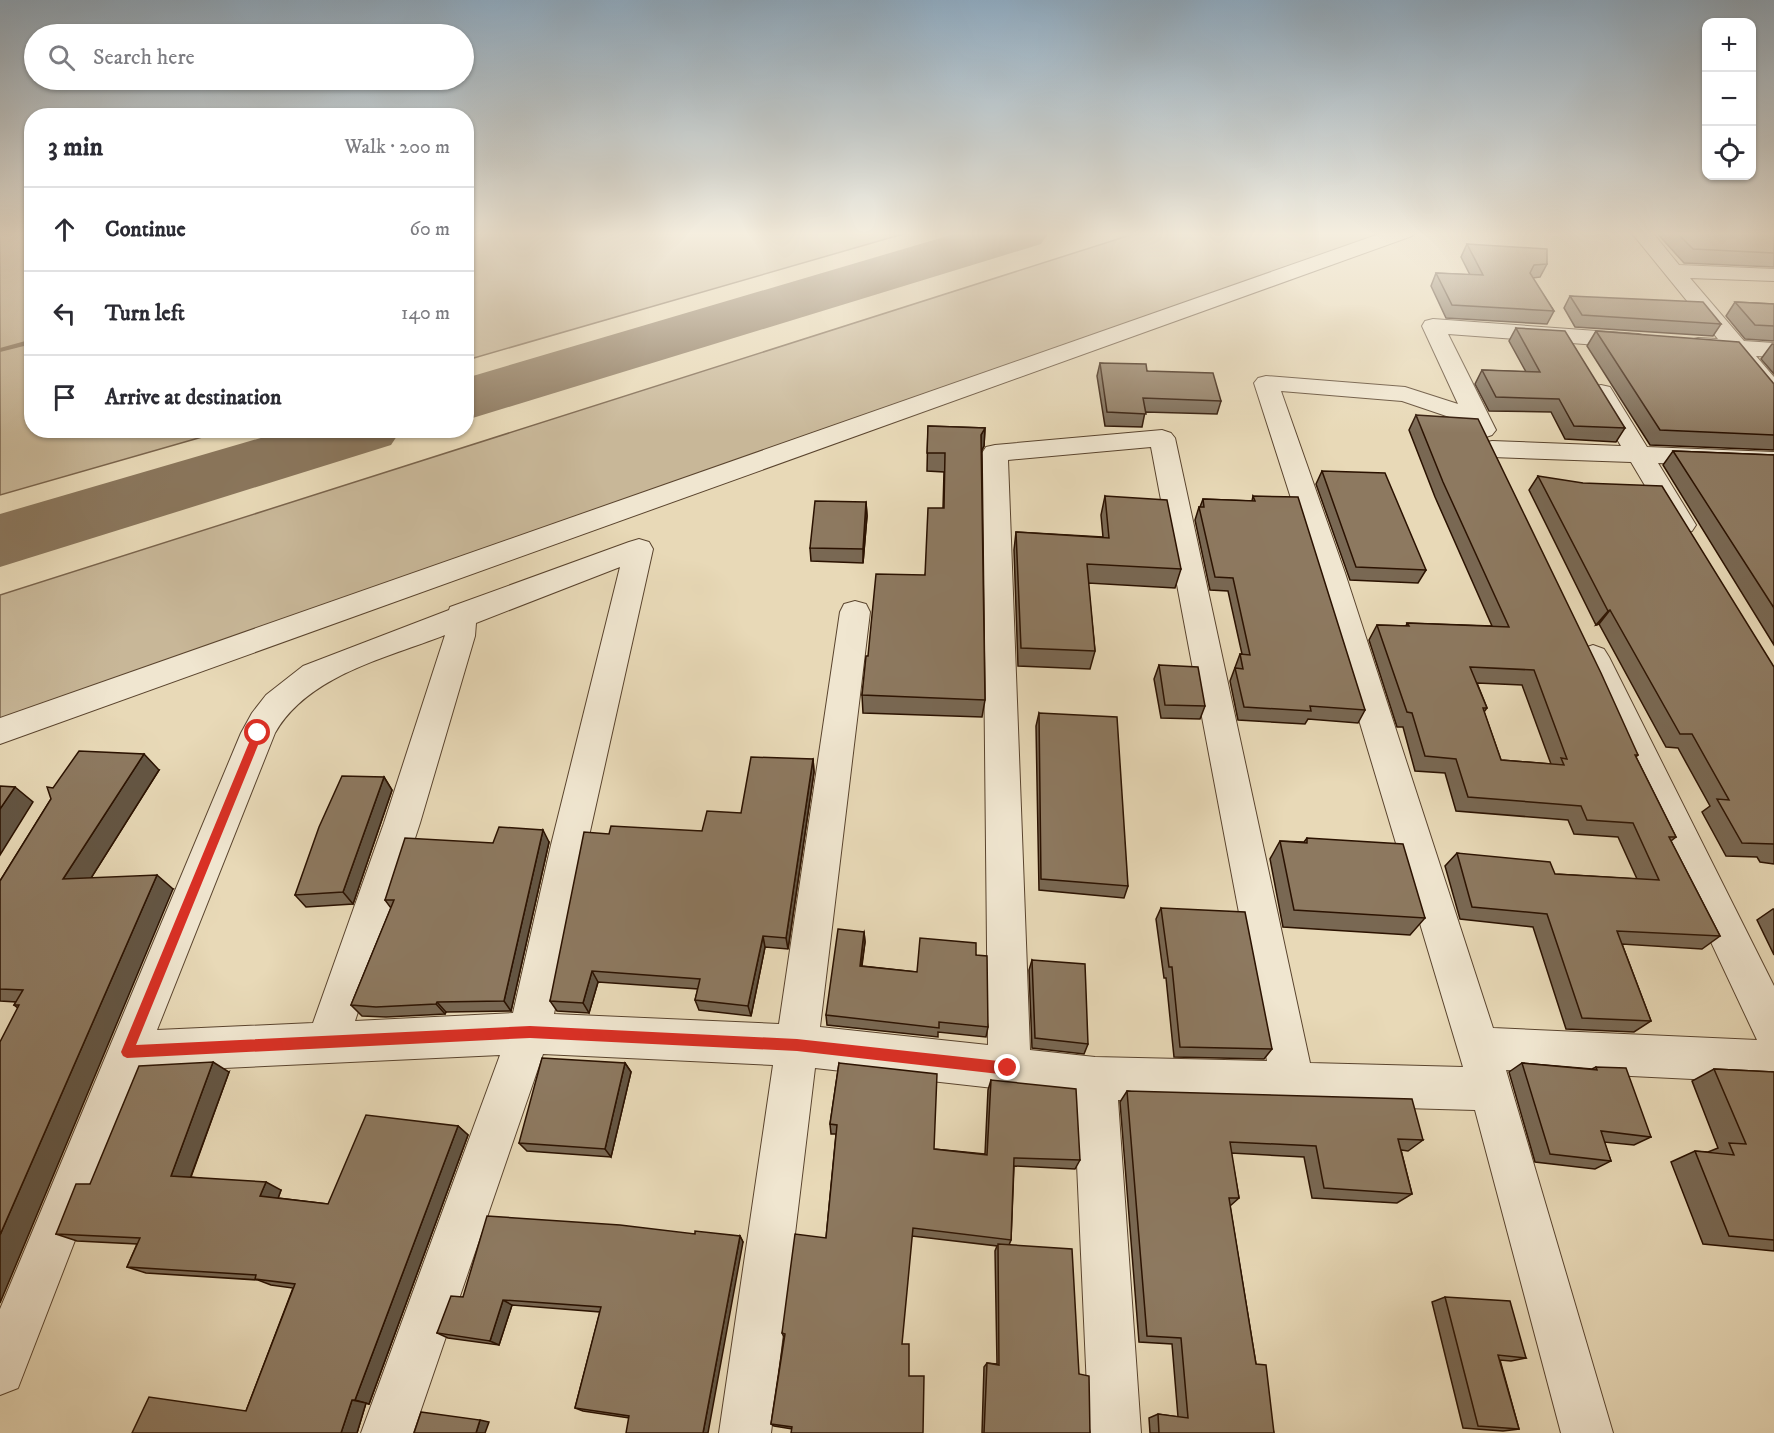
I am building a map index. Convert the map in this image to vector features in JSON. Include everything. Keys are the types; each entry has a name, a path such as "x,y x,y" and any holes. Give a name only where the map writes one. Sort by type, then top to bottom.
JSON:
{"street":[{"path":"0,731 1217,299"},
{"path":"1699,299 1774,392"},
{"path":"1548,305 1695,545"},
{"path":"1507,481 1433,326 1659,342"},
{"path":"1682,344 1774,350"},
{"path":"1477,418 1405,394 1266,383 1330,573 1479,1047 1587,1433"},
{"path":"1008,1068 995,453 1162,438 1293,1084"},
{"path":"1492,449 1774,460"},
{"path":"0,1370 258,733 272,709 295,687 325,669 461,615 639,549 569,845 530,1032 387,1433"},
{"path":"745,1433 855,612"},
{"path":"327,1041 402,824 460,636 461,615"},
{"path":"1581,632 1774,1030"},
{"path":"127,1052 530,1032 797,1045 1095,1078 1491,1089"},
{"path":"1479,1047 1774,1062"},
{"path":"1095,1078 1115,1433"}],"shaded area":[{"path":"0,299 24,299 24,438 199,438 0,495"},
{"path":"474,299 679,299 474,358"},
{"path":"930,299 1200,299 0,723 0,595"}],"building":[{"path":"1449,299 1546,299 1554,311 1452,305"},
{"path":"1572,299 1703,302 1721,324 1582,315"},
{"path":"1735,302 1774,304 1774,326 1755,325"},
{"path":"1516,328 1565,331 1625,428 1574,426 1559,399 1496,397 1482,370 1540,372"},
{"path":"1596,331 1739,342 1774,384 1774,435 1660,430"},
{"path":"1100,363 1146,364 1147,371 1213,373 1221,401 1143,398 1146,414 1107,412"},
{"path":"1416,415 1478,419 1601,673 1638,755 1635,755 1676,837 1669,837 1720,936 1617,931 1651,1021 1582,1018 1547,914 1472,907 1457,853 1550,862 1555,874 1659,880 1633,823 1587,820 1581,806 1468,797 1456,759 1425,756 1412,713 1407,712 1377,625 1409,626 1407,623 1509,627 1443,482","holes":["1470,667 1534,670 1567,759 1561,758 1564,765 1501,760 1483,708 1487,708"]},
{"path":"928,426 985,428 981,435 985,700 862,695 876,574 925,575 928,508 944,508 945,453 927,453"},
{"path":"1673,451 1774,455 1774,608"},
{"path":"1322,471 1385,473 1426,570 1356,567"},
{"path":"1538,476 1583,483 1662,486 1774,667 1774,844 1742,843 1717,799 1729,800 1692,734 1680,734 1610,610 1608,611"},
{"path":"1105,496 1167,500 1181,569 1087,564 1095,651 1021,648 1016,532 1109,538"},
{"path":"1253,496 1298,497 1365,710 1310,706 1311,711 1244,707 1235,668 1243,669 1240,654 1250,655 1233,578 1215,577 1199,507 1204,507 1203,499 1255,501"},
{"path":"815,501 866,502 863,549 810,548"},
{"path":"1159,665 1198,667 1205,706 1165,705"},
{"path":"1039,713 1117,717 1128,886 1041,879"},
{"path":"79,751 144,754 63,879 157,875 0,1235 0,1042 19,1005 14,1005 23,990 0,989 0,881 51,799 47,787 53,788"},
{"path":"751,757 813,759 786,938 763,936 748,1006 695,1000 700,979 592,971 583,1003 550,1001 584,832 609,834 611,826 702,831 707,811 741,813"},
{"path":"342,776 384,777 343,892 295,895 319,827"},
{"path":"0,786 15,787 0,809"},
{"path":"499,827 543,830 504,1001 437,1002 436,1004 376,1007 351,1005 394,900 385,900 405,838 493,843"},
{"path":"1307,838 1403,844 1425,918 1294,910 1280,841 1307,843"},
{"path":"1161,908 1245,912 1272,1049 1180,1047 1172,967 1169,967"},
{"path":"838,929 864,932 860,966 917,972 920,938 976,943 976,955 987,956 988,1027 939,1022 939,1028 826,1015"},
{"path":"1032,960 1085,964 1088,1044 1035,1038"},
{"path":"542,1058 625,1063 605,1149 519,1143"},
{"path":"213,1062 171,1176 266,1182 260,1196 328,1204 366,1115 458,1126 341,1433 132,1433 149,1397 246,1411 295,1284 255,1279 256,1275 127,1267 140,1238 56,1234 76,1184 90,1184 139,1066"},
{"path":"839,1063 937,1074 934,1149 987,1155 991,1080 1076,1089 1080,1160 1014,1158 1011,1240 913,1228 902,1344 909,1344 909,1376 924,1376 923,1433 791,1433 792,1427 771,1424 785,1334 782,1333 795,1234 826,1238 837,1125 830,1124"},
{"path":"1522,1063 1597,1070 1596,1067 1626,1068 1651,1137 1601,1131 1611,1161 1550,1154"},
{"path":"1714,1069 1774,1072 1774,1240 1729,1236 1695,1151 1734,1155 1729,1143 1746,1144"},
{"path":"1127,1091 1412,1099 1423,1140 1398,1139 1412,1194 1324,1188 1316,1146 1230,1142 1239,1198 1229,1198 1256,1364 1266,1365 1274,1433 1159,1433 1158,1414 1188,1418 1181,1338 1147,1336"},
{"path":"487,1216 740,1236 703,1433 626,1433 629,1416 575,1408 601,1307 503,1300 490,1341 437,1333 451,1296 463,1297"},
{"path":"998,1244 1072,1249 1079,1374 1089,1376 1090,1433 984,1433 987,1363 999,1365"},
{"path":"1445,1297 1510,1301 1526,1358 1498,1355 1519,1429 1478,1426"},
{"path":"421,1412 480,1420 476,1433 414,1433"}],"waterway":[{"path":"0,350 24,344"}],"taxiway":[{"path":"474,398 800,299"},
{"path":"0,541 340,438"}],"route":[{"path":"258,733 195,892 127,1052 530,1032 797,1045 1008,1068"}]}
